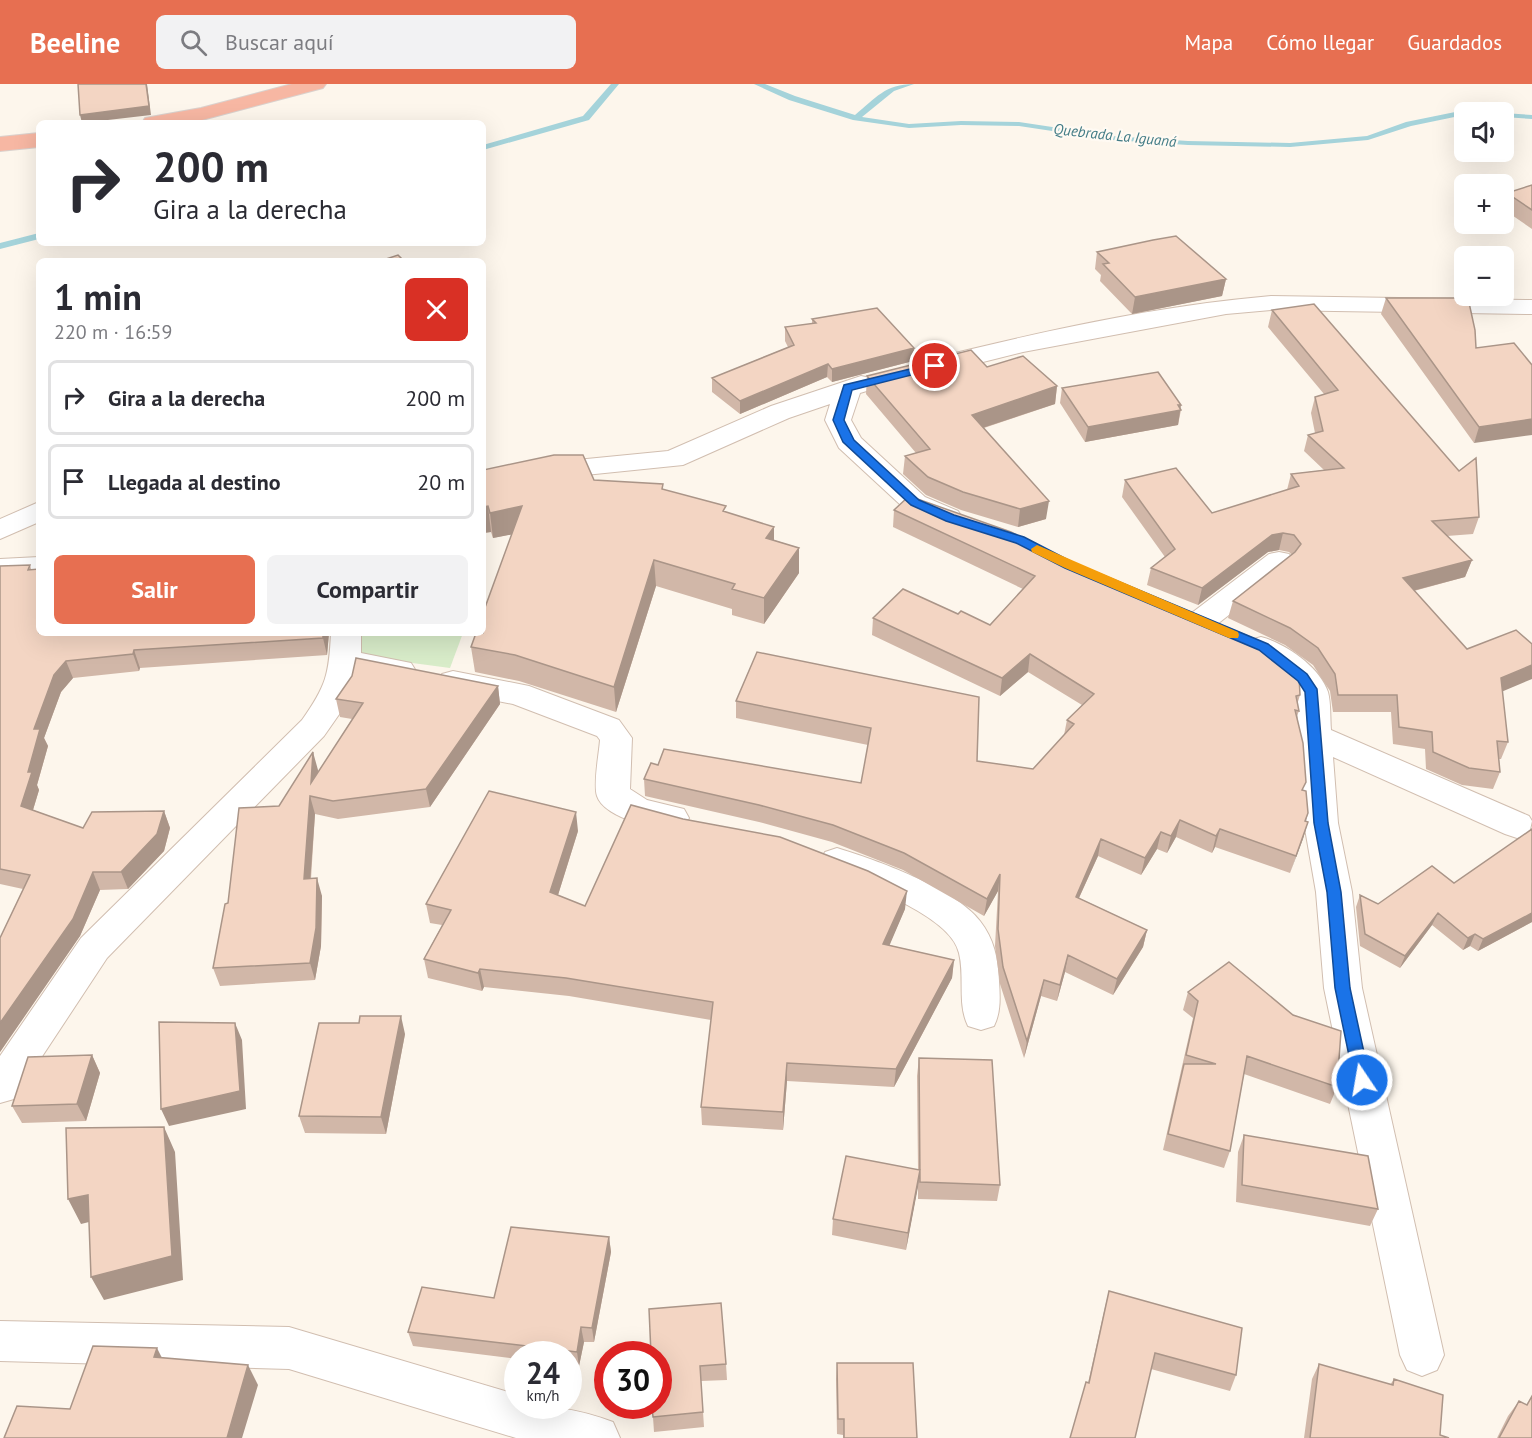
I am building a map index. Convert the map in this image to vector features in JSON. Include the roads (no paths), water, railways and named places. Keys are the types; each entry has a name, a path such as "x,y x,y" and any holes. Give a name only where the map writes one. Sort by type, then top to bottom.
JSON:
{"highway":[{"path":"169,120 202,114 316,84"},
{"path":"0,144 36,140"}],"street":[{"path":"486,482 556,470 673,459 780,412 848,388 1022,344 1237,306 1271,303 1357,302 1532,308"},
{"path":"848,388 838,420 849,442 915,502 980,528"},
{"path":"0,530 36,512"},
{"path":"1200,622 1279,561"},
{"path":"0,569 36,567"},
{"path":"1167,608 1263,647 1303,677 1312,692 1321,823 1334,892 1343,988 1422,1354"},
{"path":"0,1087 94,948 314,728 338,693 346,647 518,694 608,728 616,738 613,795 638,810 705,825"},
{"path":"1315,736 1517,825"},
{"path":"805,850 888,879 962,924 974,941 981,1015"},
{"path":"0,1341 289,1348 456,1400 597,1438"}],"waterway":[{"name":"Quebrada La Iguaná","path":"486,147 586,118 615,84"},
{"name":"Quebrada La Iguaná","path":"758,84 792,98 856,118"},
{"path":"856,118 891,89 910,84"},
{"name":"Quebrada La Iguaná","path":"856,118 909,126 961,123 1019,124 1112,138 1188,143 1290,145 1368,138 1409,124 1454,114"},
{"name":"Quebrada La Iguaná","path":"1514,116 1532,117"},
{"name":"Quebrada La Iguaná","path":"0,246 36,237"}]}
